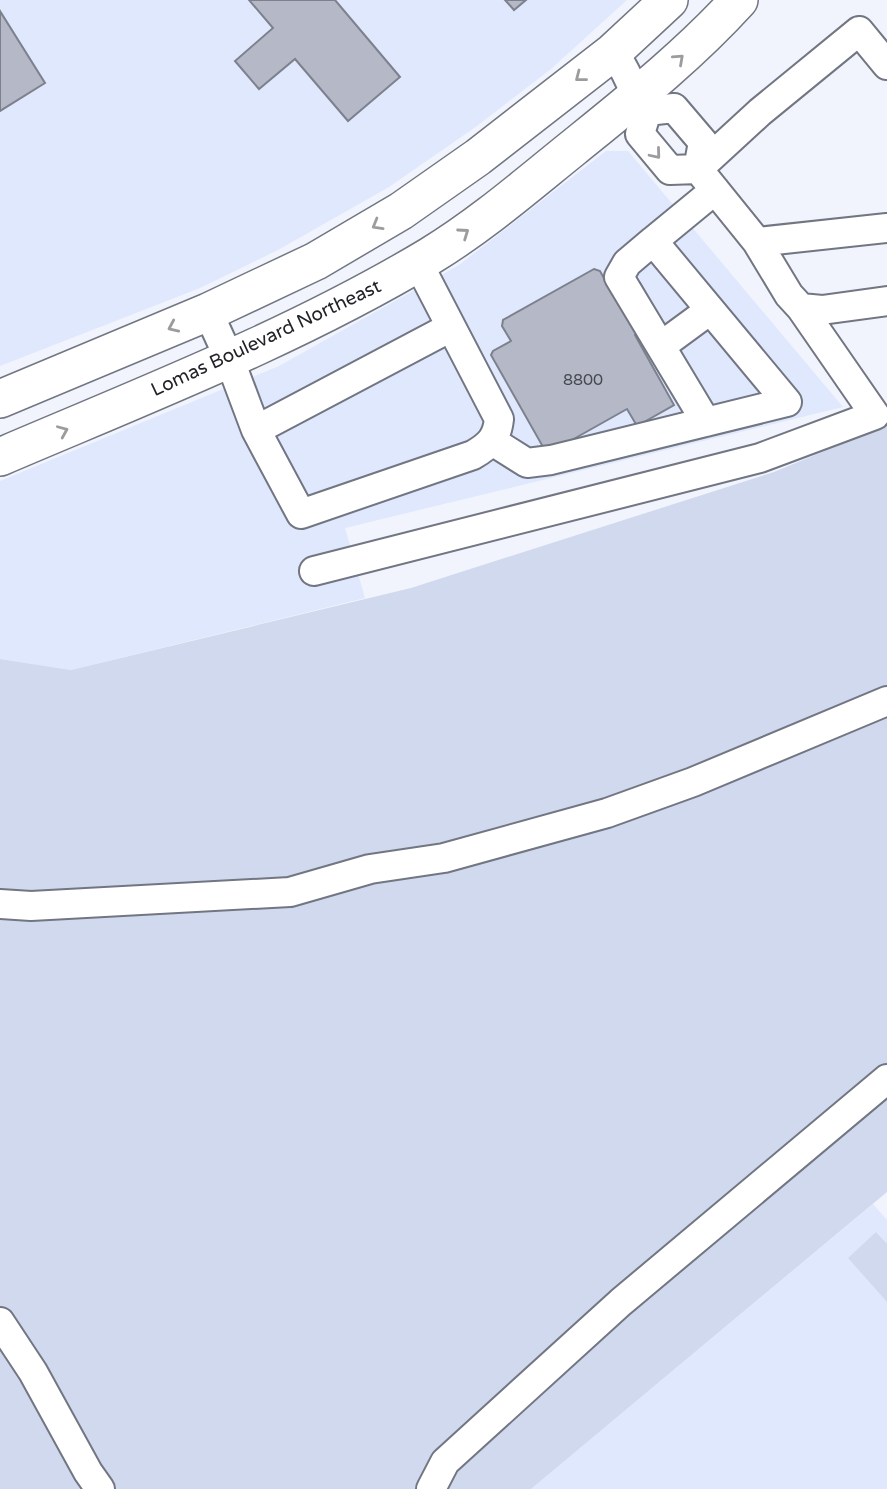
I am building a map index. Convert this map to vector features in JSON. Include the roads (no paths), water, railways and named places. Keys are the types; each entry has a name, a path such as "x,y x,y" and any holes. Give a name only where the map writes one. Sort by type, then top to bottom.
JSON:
{"main road":[{"path":"0,399 208,312 316,261 401,211 478,157 613,52 668,0"},
{"name":"Lomas Boulevard Northeast","path":"0,457 340,307 418,263 641,104 739,0"}],"street":[{"path":"706,422 620,276 627,263 653,242 707,180 760,112 859,31 887,65"},
{"path":"613,52 624,66 641,104 640,134 670,170 707,180"},
{"path":"314,571 760,458 875,415 801,308 789,295 757,242 707,180 703,142 674,108 641,104"},
{"path":"757,242 887,228"},
{"path":"492,441 527,463 787,402 653,242"},
{"path":"208,312 229,358 256,430 301,514 473,454 487,447 498,433 499,419 418,263"},
{"path":"801,308 822,310 887,301"},
{"path":"661,346 710,310"},
{"path":"256,430 451,327"},
{"path":"0,904 44,905 290,892 370,869 444,858 607,813 693,782 887,701"},
{"path":"431,1489 445,1462 621,1302 887,1079"},
{"path":"0,1322 33,1372 100,1489"}]}
